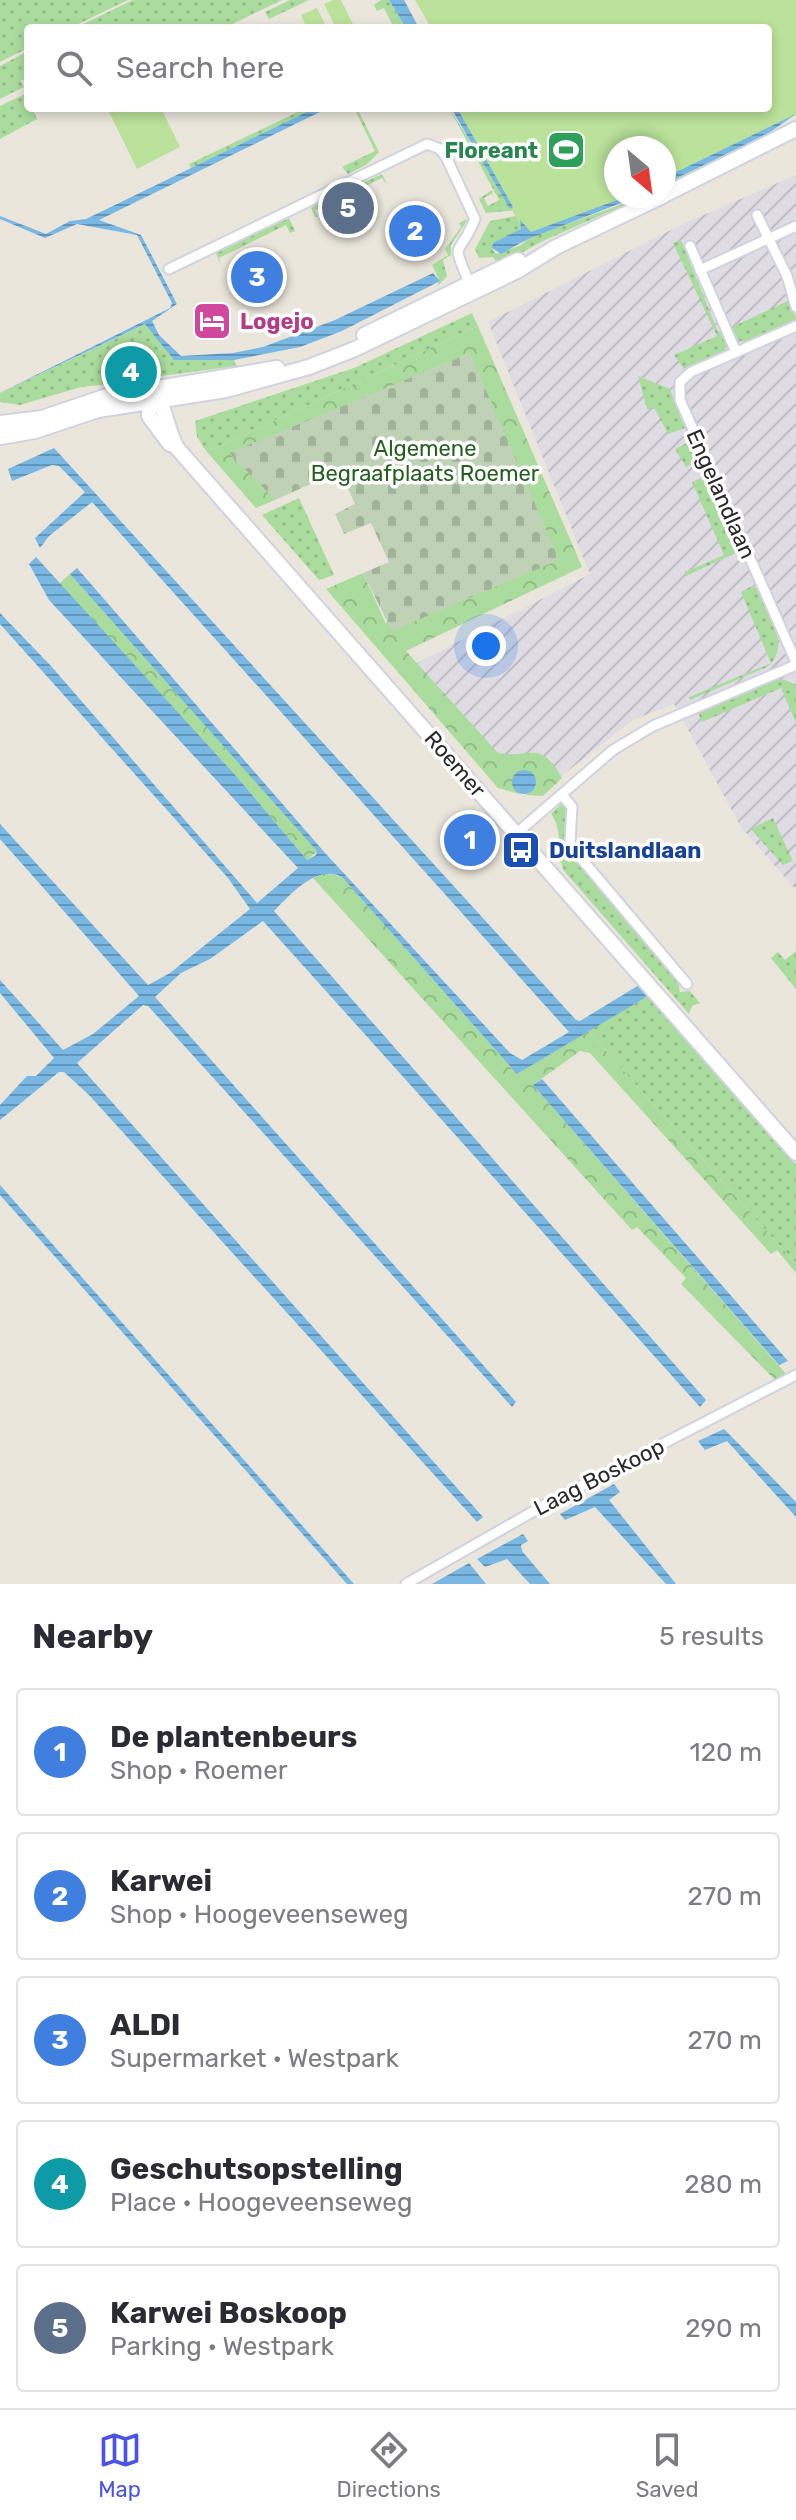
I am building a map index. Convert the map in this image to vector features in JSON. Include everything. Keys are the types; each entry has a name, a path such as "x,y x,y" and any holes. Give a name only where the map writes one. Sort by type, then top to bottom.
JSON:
{"main road":[{"path":"676,190 796,129"},
{"path":"753,153 796,139"},
{"path":"154,397 0,439 0,423 42,418 104,397 154,397 226,390 309,367 638,208"},
{"name":"Roemer","path":"154,397 177,448 518,832 796,1153"}],"street":[{"path":"169,269 416,146 434,146 446,157 475,219 457,246 457,256 471,287"},
{"path":"757,215 787,276 796,307"},
{"path":"700,270 796,226"},
{"path":"690,246 736,352"},
{"name":"Engelandlaan","path":"796,326 691,372 680,382 680,400 796,663"},
{"path":"518,832 613,750 653,726 796,663"},
{"path":"562,795 572,807 570,842 574,850 687,984"},
{"name":"Laag Boskoop","path":"406,1584 538,1508 796,1375"}],"shaded area":[{"path":"796,175 796,890 741,827 674,704 633,720 551,784 524,754 497,755 411,666 590,574 488,322 685,223"}],"green space":[{"path":"0,0 128,0 78,24 24,24 24,50 0,62"},
{"path":"133,0 282,0 232,24 83,24"},
{"path":"290,0 309,0 269,19 265,12"},
{"path":"341,0 353,24 334,24 324,4"},
{"path":"381,0 389,0 404,24 392,24 384,8 377,11 374,5"},
{"path":"415,0 796,0 796,115 676,173 676,136 604,136 604,206 526,236 459,112 772,112 772,24 429,24"},
{"path":"317,8 325,24 305,24 301,15"},
{"path":"24,53 24,79 21,81 24,87 0,99 0,66"},
{"path":"24,94 24,112 34,112 37,119 0,139 0,106"},
{"path":"109,112 163,112 180,147 137,169"},
{"path":"298,112 307,112 191,168 189,164"},
{"path":"356,112 359,112 379,152 366,165 348,174 342,167 375,151"},
{"path":"451,112 513,208 518,210 486,213 479,199 492,190 493,193 484,198 488,206 499,200"},
{"path":"762,136 676,181 676,178"},
{"path":"382,174 387,184 382,178 315,210 318,217 315,217 311,208"},
{"path":"604,198 521,229 492,248 496,254 521,245 528,238 618,208 543,241 499,265 493,257 479,258 475,249 490,221"},
{"path":"289,218 295,231 290,233 286,225 219,258 221,266 216,253"},
{"path":"468,219 451,245 451,255 443,260 447,276 438,286 439,279 432,265 448,255 445,249 461,227 459,223"},
{"path":"681,240 718,332 721,331 727,345 725,351 684,369 674,355 717,336 673,243"},
{"path":"790,300 796,320 745,342 738,340 732,327"},
{"path":"472,313 478,326 207,452 197,437 195,421 354,368"},
{"path":"146,324 173,358 176,357 175,360 234,360 236,366 132,380 123,376 119,383 81,387 20,405 0,402 0,393"},
{"path":"478,326 582,567 406,651 498,753 534,753 547,758 562,778 543,796 526,795 536,786 530,772 515,773 514,784 520,794 498,788 326,589 363,573 386,624 470,353 230,454 275,500 256,508 207,452"},
{"name":"Algemene Begraafplaats Roemer","path":"470,353 559,560 392,631 363,573 389,562 371,523 344,534 335,514 355,504 340,471 275,500 229,453"},
{"path":"638,376 670,389 685,428 668,434 655,409 647,409"},
{"path":"693,440 701,460 686,467 675,449"},
{"path":"707,475 739,546 736,553 686,576 685,572 724,555 692,482"},
{"path":"299,498 334,575 319,580 262,515"},
{"path":"70,574 318,851 307,860 237,777 62,589 60,583"},
{"path":"752,586 759,590 776,630 778,650 771,663 741,592"},
{"path":"770,663 767,667 690,700 689,697"},
{"path":"774,680 785,680 796,685 796,723 781,688 702,722 698,713"},
{"path":"561,804 567,809 565,846 678,981 680,992 690,991 700,1003 692,1006 689,1014 565,872 560,857 558,828 551,814"},
{"path":"773,818 793,861 783,865 751,829"},
{"path":"327,873 342,877 517,1074 588,1031 796,1264 796,1273 777,1250 771,1254 590,1053 580,1051 533,1085 786,1374 775,1380 681,1284 686,1278 637,1227 632,1230 313,878"},
{"path":"796,951 796,989 771,958 778,952 785,960"},
{"path":"648,996 796,1165 796,1264 588,1031"}],"water":[{"path":"389,0 404,0 417,24 404,24"},
{"path":"307,112 320,112 99,220 141,235 177,304 152,321 159,335 181,356 233,353 263,347 335,320 433,273 440,281 342,331 300,347 234,360 174,360 145,324 0,393 170,308 172,303 137,235 77,224 45,238 0,219 0,216 46,234 70,221 86,219"},
{"path":"453,112 459,112 513,207 510,209"},
{"path":"796,114 763,137 676,178 676,172"},
{"path":"604,205 604,208 608,208 528,239 501,254 492,248 493,243 521,229 520,220 531,232"},
{"path":"54,448 576,1020 580,1021 639,985 648,996 517,1074 342,877 323,874 314,878 296,889 274,911 706,1400 700,1407 263,921 210,959 181,973 155,997 516,1402 512,1407 148,1006 143,1005 77,1063 483,1517 477,1522 89,1095 64,1072 59,1072 0,1120 0,1105 27,1076 36,1076 54,1058 0,993 0,980 63,1050 93,1034 139,996 0,839 0,824 148,985 170,973 250,909 228,878 0,624 0,613 51,666 257,903 298,868 49,600 29,564 36,557 237,777 307,860 316,855 317,851 70,574 77,568 326,854 510,1053 522,1060 569,1032 92,502 49,536 40,548 35,538 85,492 59,466 52,465 12,481 8,469"},
{"path":"524,770 532,774 536,782 532,790 524,794 516,790 512,782 516,774"},
{"path":"542,1079 788,1361 779,1365 533,1085"},
{"path":"0,1185 354,1584 347,1584 0,1195"},
{"path":"724,1429 796,1502 796,1517 727,1441 705,1450 698,1441"},
{"path":"614,1484 620,1492 609,1500 676,1584 666,1584 595,1507 565,1520 560,1514"},
{"path":"523,1534 528,1541 521,1545 522,1551 550,1584 530,1584 507,1559 485,1567 477,1559"},
{"path":"469,1563 486,1584 432,1584"}],"place":[{"name":"Floreant","path":"566,150"},
{"name":"Karwei Boskoop","path":"348,208"},
{"name":"Karwei","path":"415,231"},
{"name":"ALDI","path":"257,277"},
{"name":"Logejo","path":"212,321"},
{"name":"Geschutsopstelling","path":"131,372"},
{"name":"De plantenbeurs","path":"470,840"},
{"name":"Duitslandlaan","path":"521,850"}]}
